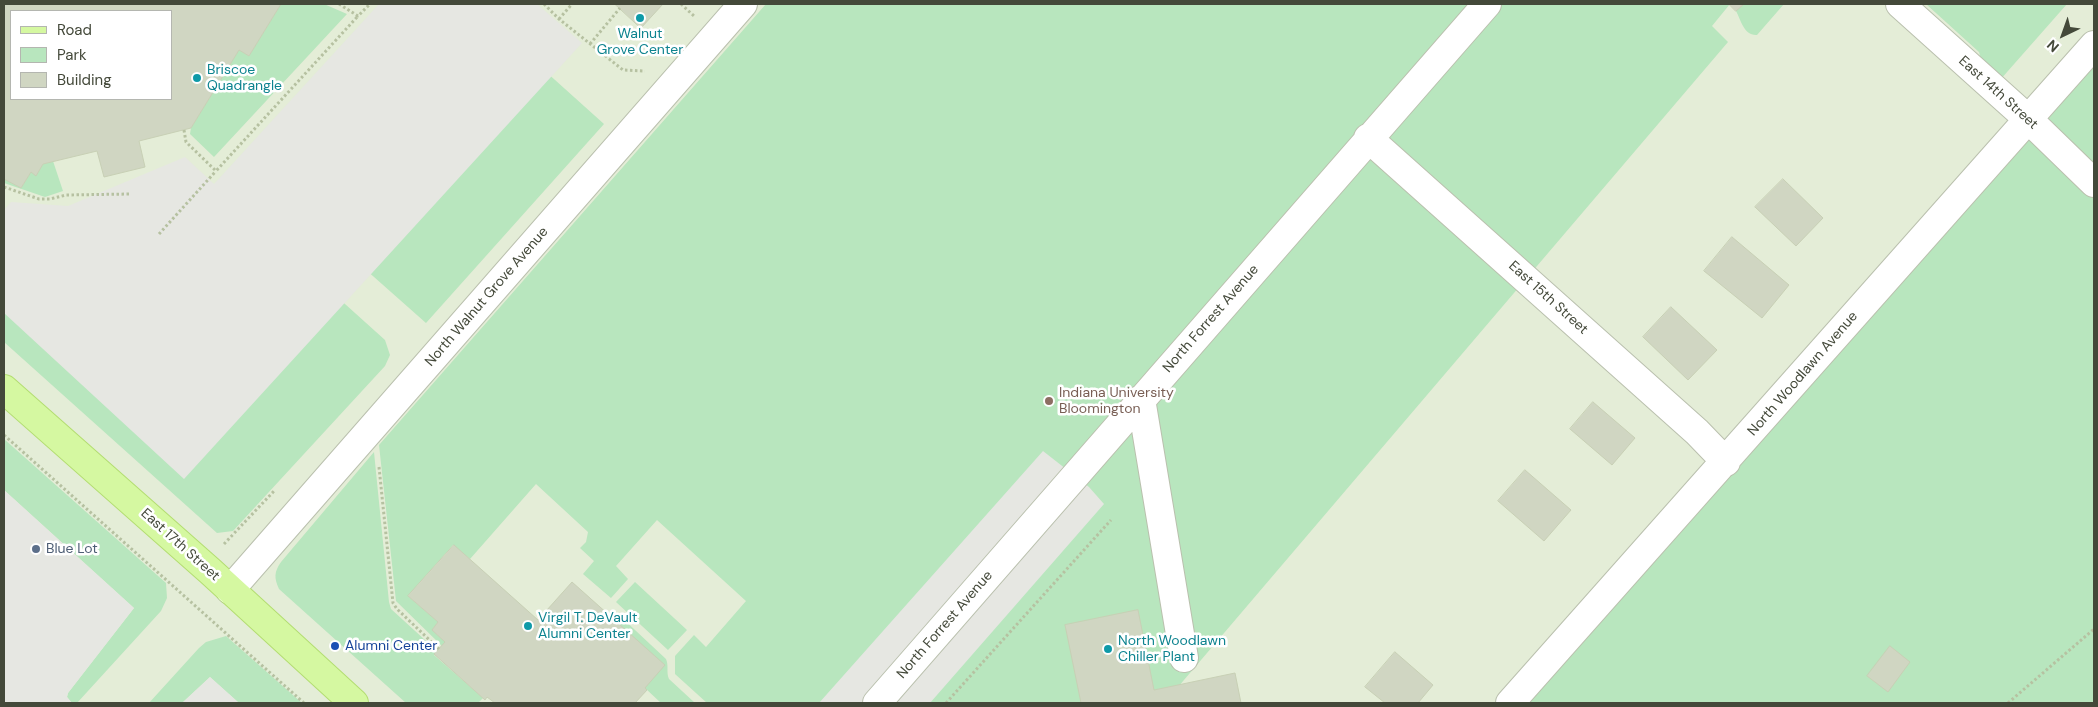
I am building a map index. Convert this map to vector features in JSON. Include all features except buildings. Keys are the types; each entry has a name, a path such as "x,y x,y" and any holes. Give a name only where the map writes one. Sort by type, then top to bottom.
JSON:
{"main road":[{"name":"East 17th Street","path":"4,389 354,703"}],"street":[{"name":"North Walnut Grove Avenue","path":"230,590 743,4"},
{"name":"North Forrest Avenue","path":"877,703 1368,138 1487,4"},
{"name":"East 14th Street","path":"1900,4 2028,120 2094,183"},
{"name":"North Woodlawn Avenue","path":"1510,703 1726,462 2094,45"},
{"name":"East 15th Street","path":"1368,138 1697,432 1726,462"},
{"path":"1141,399 1184,658"}],"path":[{"path":"339,4 358,16"},
{"path":"159,234 370,4"},
{"path":"545,4 559,19 623,70 649,71"},
{"path":"559,19 572,4"},
{"path":"681,4 685,8"},
{"path":"590,44 620,8"},
{"path":"184,130 186,142 216,171"},
{"path":"4,187 39,199 50,199 66,195 130,194"},
{"path":"4,434 304,703"},
{"path":"378,466 393,603 439,648"},
{"path":"946,703 1111,520"},
{"path":"2008,703 2094,629"}],"shaded area":[{"name":"Indiana University Bloomington","path":"4,4 2094,4 2094,703 4,703"},
{"path":"379,4 537,4 582,43 184,479 4,313 4,210 11,202 68,206 185,157 214,184"},
{"path":"1043,451 1089,487 1104,504 930,703 819,703"},
{"name":"Blue Lot","path":"4,490 134,608 68,693 67,697 72,703 4,703"},
{"path":"210,677 239,703 182,703"}],"green space":[{"path":"281,4 324,4 347,14 214,157 190,134 191,128 239,50 249,56"},
{"path":"766,4 1730,4 1712,26 1728,42 1178,687 1195,703 707,703 675,674 675,656 694,635 706,647 746,601 657,520 616,566 628,579 611,598 583,574 594,561 580,548 586,542 588,532 536,484 470,559 453,545 408,596 438,622 432,630 445,642 442,646 396,601 379,445"},
{"path":"1744,4 1784,4 1757,35 1753,35 1741,23 1736,11"},
{"path":"1926,4 2067,4 2000,80 1985,73 1979,52"},
{"path":"2094,33 2094,703 1500,703"},
{"path":"535,62 604,124 426,323 365,269"},
{"path":"53,161 63,191 45,197 4,183 4,179 21,188 31,172 36,175 43,164"},
{"path":"335,295 385,340 390,355 385,366 233,531 217,533 4,342 4,304"},
{"path":"4,439 166,583 167,598 161,611 77,703 72,703 67,697 68,693 134,608 4,490"},
{"path":"374,452 391,609 437,651 434,655 483,698 478,703 406,703 279,589 277,585 276,572 281,562"},
{"path":"635,582 687,630 668,650 616,602"},
{"path":"620,616 666,659 669,679 695,703 661,703 645,688 615,621"},
{"path":"226,636 302,703 239,703 210,677 182,703 149,703 199,648 206,642"}],"place":[{"name":"Walnut Grove Center","path":"640,18"},
{"name":"Briscoe Quadrangle","path":"197,78"},
{"name":"Indiana University Bloomington","path":"1049,401"},
{"name":"Blue Lot","path":"36,549"},
{"name":"Virgil T. DeVault Alumni Center","path":"528,626"},
{"name":"Alumni Center","path":"335,646"},
{"name":"North Woodlawn Chiller Plant","path":"1108,649"}]}
